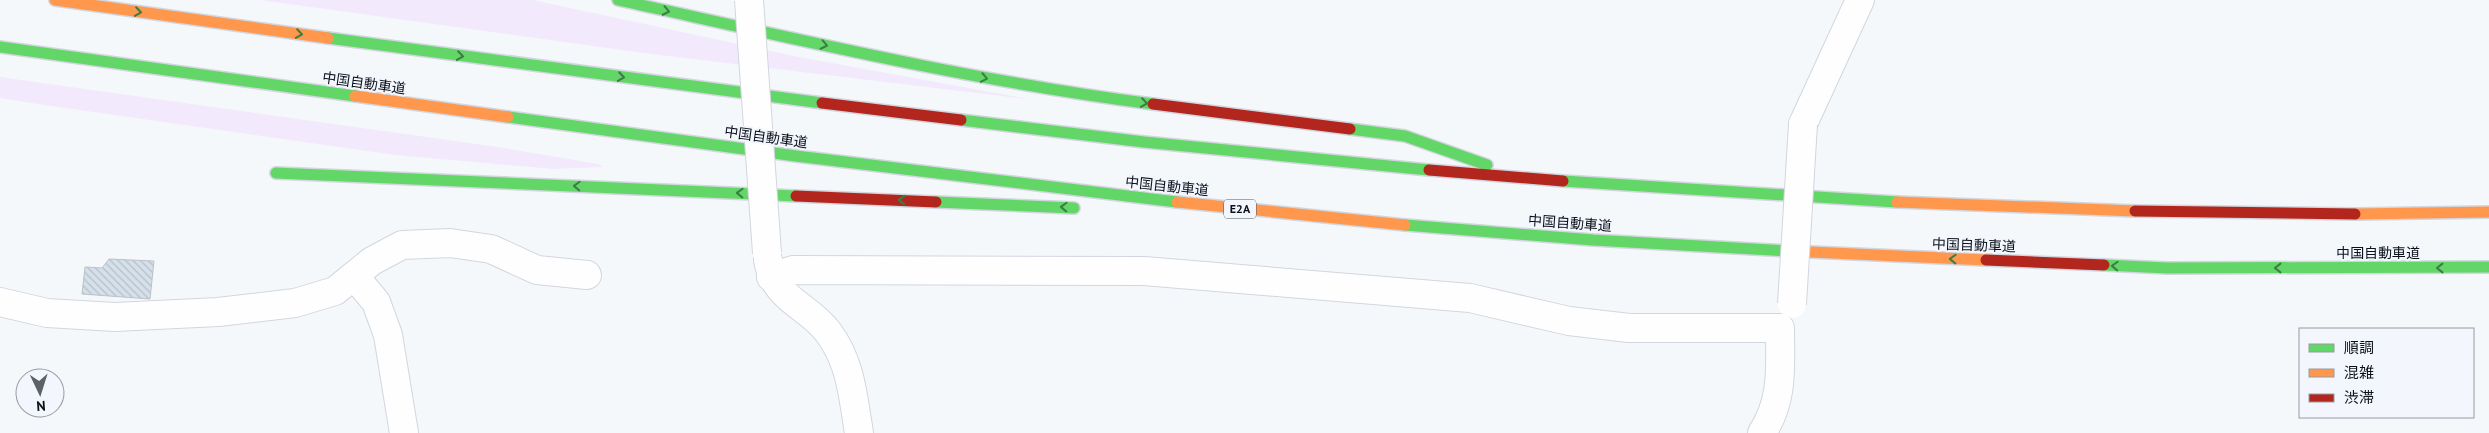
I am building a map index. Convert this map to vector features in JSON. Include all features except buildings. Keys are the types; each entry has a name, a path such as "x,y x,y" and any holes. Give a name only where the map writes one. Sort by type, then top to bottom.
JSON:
{"highway":[{"path":"55,0 258,29 1070,135 1524,178 1882,203 2178,213 2489,212"},
{"path":"618,0 905,62 1058,92 1405,136 1524,178"},
{"name":"中国自動車道","path":"0,47 796,156 1059,189 1323,218 1593,240 1878,256 2167,268 2489,267"},
{"path":"276,173 1084,208"},
{"path":"1154,211 1323,218"}],"street":[{"path":"749,0 769,265 787,296 827,330 842,355 851,378 859,433"},
{"path":"1762,433 1774,415 1780,380 1780,328 1792,304 1803,124 1860,0"},
{"path":"0,302 47,313 115,318 218,312 295,303 335,291 356,277 372,262 402,245 450,243 491,249 538,270 587,274"},
{"path":"769,265 793,270 1144,271 1470,298 1570,321 1629,328 1780,328"},
{"path":"356,277 376,302 388,335 404,433"}],"shaded area":[{"path":"260,0 533,0 799,57 1034,100 643,53"},
{"path":"0,77 498,147 599,164 603,167 553,169 395,155 37,104 0,98"}],"traffic: fast":[{"path":"618,0 818,44 1018,84 1153,104"},
{"path":"328,38 822,103"},
{"path":"0,47 355,96"},
{"path":"508,117 796,156 1177,202"},
{"path":"961,120 1144,142 1429,170"},
{"path":"1350,129 1405,136 1487,165"},
{"path":"276,173 796,196"},
{"path":"1563,181 1897,202"},
{"path":"936,202 1074,208"},
{"path":"1405,225 1593,240 1789,251"},
{"path":"2104,265 2167,268 2489,267"}],"traffic: slow":[{"path":"55,0 328,38"},
{"path":"355,96 508,117"},
{"path":"1177,202 1405,225"},
{"path":"1897,202 2135,211"},
{"path":"2355,214 2489,212"},
{"path":"1789,251 1986,260"}],"traffic: jam":[{"path":"822,103 961,120"},
{"path":"1153,104 1350,129"},
{"path":"1429,170 1563,181"},
{"path":"796,196 936,202"},
{"path":"2135,211 2355,214"},
{"path":"1986,260 2104,265"}]}
